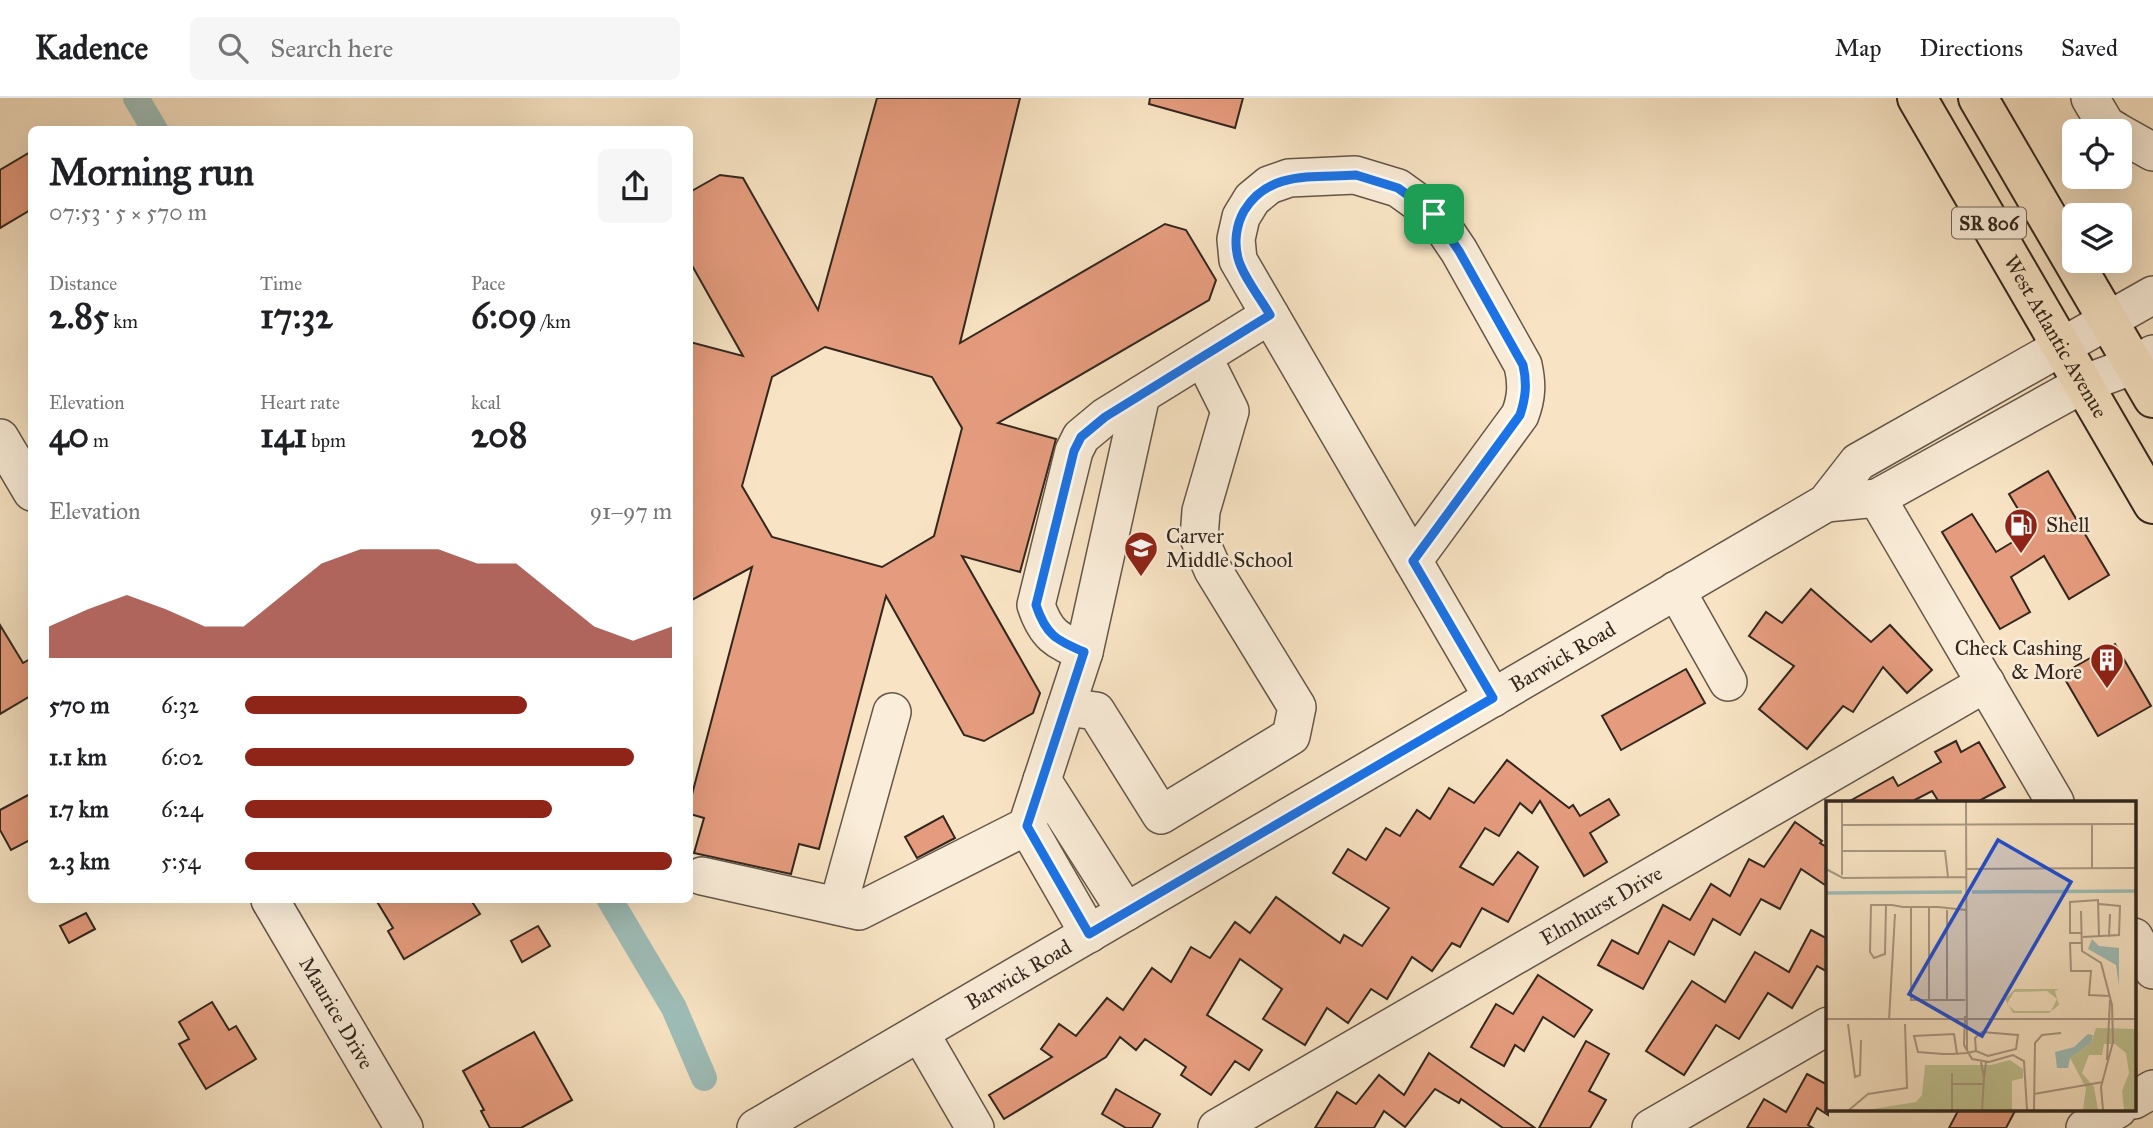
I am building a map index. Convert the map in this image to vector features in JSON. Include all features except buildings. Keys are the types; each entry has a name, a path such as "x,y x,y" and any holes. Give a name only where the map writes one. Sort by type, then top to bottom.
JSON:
{"main road":[{"name":"West Atlantic Avenue","path":"1917,98 2153,504"},
{"name":"SR 806","path":"1978,98 2108,320 2143,359 2153,398"}],"street":[{"path":"2090,98 2102,119"},
{"path":"2132,140 2153,152"},
{"path":"1413,561 1520,415 1526,399 1527,382 1523,365 1459,251 1434,214 1398,188 1356,175 1289,178 1269,185 1252,199 1241,218 1236,239 1238,260 1413,561 1493,698"},
{"name":"Barwick Road","path":"756,1128 1826,503 1858,462 2153,295"},
{"path":"1084,652 1057,640 1043,625 1036,605 1074,451 1081,437 1105,417 1270,315"},
{"path":"1066,707 1096,711 1161,815 1291,736 1297,707 1213,570 1199,538 1201,511 1230,411 1203,356"},
{"name":"Barwick Road","path":"1826,503 1877,498 2083,384 2143,359"},
{"path":"702,876 859,911 1027,826 1084,652 1141,395"},
{"path":"0,438 28,485"},
{"path":"1877,498 2054,801"},
{"path":"1676,590 1728,682"},
{"name":"Elmhurst Drive","path":"1216,1128 1986,683"},
{"path":"838,906 892,712"},
{"path":"1042,780 1126,912"},
{"path":"1027,826 1089,934"},
{"name":"Maurice Drive","path":"272,903 404,1128"},
{"path":"2136,940 2153,970"},
{"path":"1651,1128 1826,1027"},
{"path":"920,1033 975,1128"},
{"path":"2136,1099 2153,1089"},
{"path":"2085,1128 2116,1110"}],"waterway":[{"path":"136,98 153,126"},
{"path":"612,903 674,1008 704,1078"}],"place":[{"name":"Shell","path":"2021,555"},
{"name":"Carver Middle School","path":"1141,578"},
{"name":"Check Cashing & More","path":"2107,690"}],"route":[{"path":"1356,175 1398,188 1434,214 1459,251 1523,365 1527,382 1526,399 1520,415 1413,561 1493,698 1089,934 1027,826 1084,652 1057,640 1043,625 1036,605 1074,451 1081,437 1105,417 1270,315 1238,260 1236,239 1241,218 1252,199 1269,185 1289,178 1356,175"}]}
